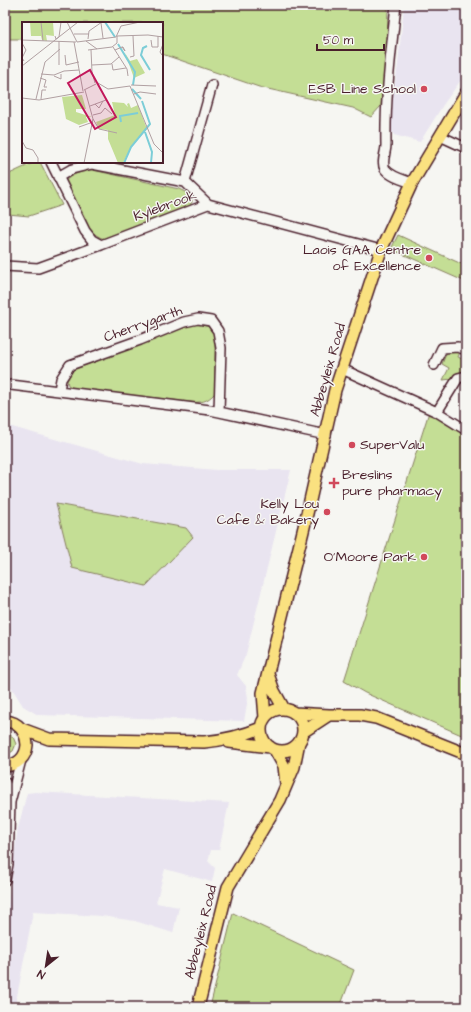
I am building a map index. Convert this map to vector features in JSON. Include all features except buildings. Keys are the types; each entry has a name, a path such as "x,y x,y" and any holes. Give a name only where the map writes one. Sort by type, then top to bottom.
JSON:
{"main road":[{"name":"Abbeyleix Road","path":"263,723 263,693 326,435 335,390 381,250 412,183 466,94"},
{"path":"268,673 274,691 289,711 301,721 301,737"},
{"path":"222,741 245,736 263,723 273,711 289,711 329,715 360,715 376,718 466,754"},
{"path":"6,720 14,723 22,729 49,739 222,741 286,751 329,715"},
{"path":"263,723 263,739 272,748 284,766 286,784"},
{"path":"22,729 27,739 24,755"},
{"name":"Abbeyleix Road","path":"198,1007 228,887 240,864 272,816 294,767 301,737"},
{"path":"5,766 12,765 24,755 49,739"}],"street":[{"path":"396,5 385,123 386,147 383,164 392,176 412,183"},
{"path":"185,182 212,85"},
{"path":"440,136 466,148"},
{"path":"51,163 85,231 92,240 101,245"},
{"path":"58,177 72,169 92,163 185,182 208,204"},
{"name":"Kylebrook","path":"5,266 38,268 208,204 381,250"},
{"name":"Cherrygarth","path":"59,390 61,379 70,365 140,340 168,327 198,319 211,321 218,331 221,348 219,411"},
{"path":"434,365 442,348 458,347 466,350"},
{"path":"342,369 437,412 466,430"},
{"path":"437,412 458,378 466,376"},
{"path":"11,385 219,411 326,435"},
{"path":"5,880 8,864 10,802 24,755"},
{"path":"5,782 10,802"}],"shaded area":[{"name":"ESB Line School","path":"404,5 466,5 466,73 443,105 420,142 394,135 388,126 398,64"},
{"path":"5,425 143,464 217,470 291,470 246,654 237,675 246,686 248,698 244,721 38,715 23,706 5,677"},
{"path":"36,792 229,803 219,850 211,850 208,861 215,868 212,882 165,869 156,903 179,907 173,933 135,921 102,916 33,912 15,1007 5,1007 5,932 17,832 27,793"}],"green space":[{"path":"5,5 388,5 387,48 381,106 371,117 353,108 259,87 163,54 163,22 22,22 22,39 5,39"},
{"path":"33,163 41,163 62,205 29,216 8,214 5,212 5,176"},
{"path":"88,169 179,189 191,195 192,202 188,208 104,239 90,230 84,223 64,182 71,176"},
{"name":"Laois GAA Centre of Excellence","path":"398,235 466,266 466,282 391,249"},
{"path":"196,323 210,327 215,334 215,393 206,400 200,402 189,402 73,388 68,385 67,381 73,370"},
{"path":"448,349 460,352 458,357 466,361 466,372 457,373 452,379 443,380 449,368 442,364"},
{"name":"O'Moore Park","path":"429,412 466,433 466,737 365,693 344,681"},
{"path":"56,504 186,528 193,537 146,586 72,568"},
{"path":"5,732 13,737 16,744 13,751 5,756"},
{"path":"233,913 354,970 340,1007 210,1007"}],"place":[{"name":"ESB Line School","path":"424,89"},
{"name":"Laois GAA Centre of Excellence","path":"429,258"},
{"name":"SuperValu","path":"352,445"},
{"name":"Breslins pure pharmacy","path":"334,483"},
{"name":"Kelly Lou Cafe & Bakery","path":"327,512"},
{"name":"O'Moore Park","path":"424,557"}]}
